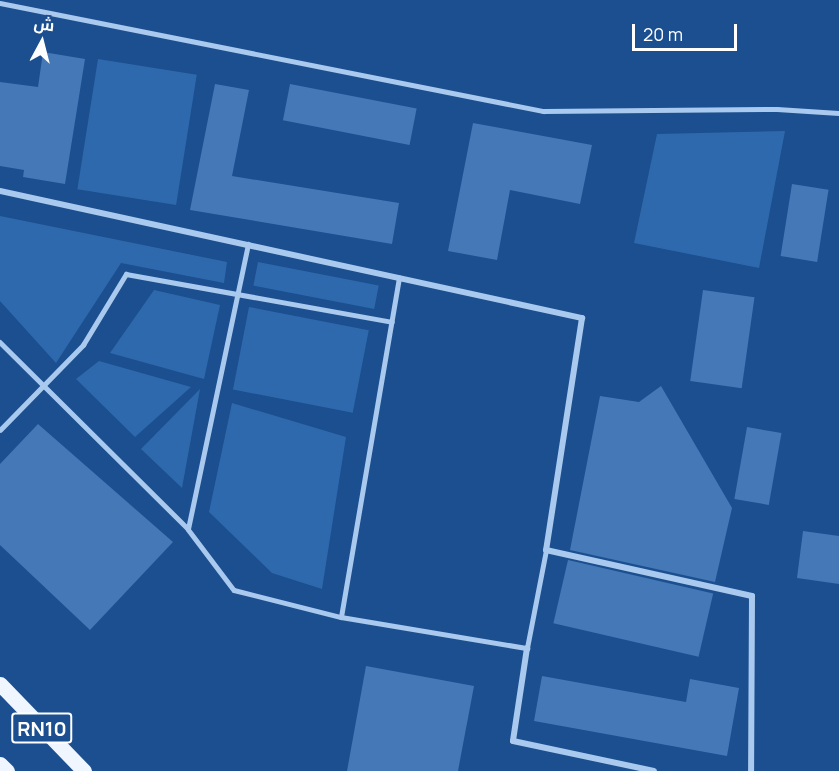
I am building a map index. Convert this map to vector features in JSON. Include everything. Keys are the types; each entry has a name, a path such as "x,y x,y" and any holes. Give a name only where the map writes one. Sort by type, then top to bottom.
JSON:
{"main road":[{"name":"RN10","path":"0,684 84,771"},
{"name":"RN10","path":"0,764 7,771"}],"street":[{"path":"0,191 582,318 546,550 752,596 751,771"},
{"path":"527,648 513,741 654,771"}],"lane":[{"path":"0,3 543,111 777,109 839,113"},
{"path":"188,529 248,244"},
{"path":"0,430 83,345 126,274 237,297 392,322"},
{"path":"341,617 399,278"},
{"path":"0,342 42,389 188,529 234,590 341,617 527,648 546,550"}],"shaded area":[{"path":"98,59 197,75 176,205 77,189"},
{"path":"785,131 759,268 634,243 657,134"},
{"path":"0,216 227,262 224,283 121,263 56,363 0,301"},
{"path":"258,262 379,285 374,309 253,286"},
{"path":"154,290 220,305 204,379 110,353"},
{"path":"249,307 369,330 353,413 233,389"},
{"path":"99,361 191,387 135,437 76,379"},
{"path":"200,389 182,488 141,449"},
{"path":"232,403 346,437 322,589 272,573 209,512"}],"building":[{"path":"43,52 85,59 65,184 23,177 24,170 0,166 0,82 38,87"},
{"path":"215,84 249,90 232,176 399,203 392,244 190,210"},
{"path":"290,84 417,109 410,145 283,120"},
{"path":"473,123 592,145 580,204 510,190 497,260 448,251"},
{"path":"792,184 829,190 817,262 781,256"},
{"path":"703,290 754,297 742,388 690,381"},
{"path":"661,386 732,508 715,582 570,550 600,396 639,402"},
{"path":"38,424 173,542 90,630 0,545 0,464"},
{"path":"747,427 781,433 769,505 734,499"},
{"path":"803,531 839,536 839,584 797,578"},
{"path":"568,560 713,594 699,657 553,623"},
{"path":"366,666 474,686 458,771 347,771"},
{"path":"542,676 686,702 690,679 739,688 727,756 534,721"}]}
